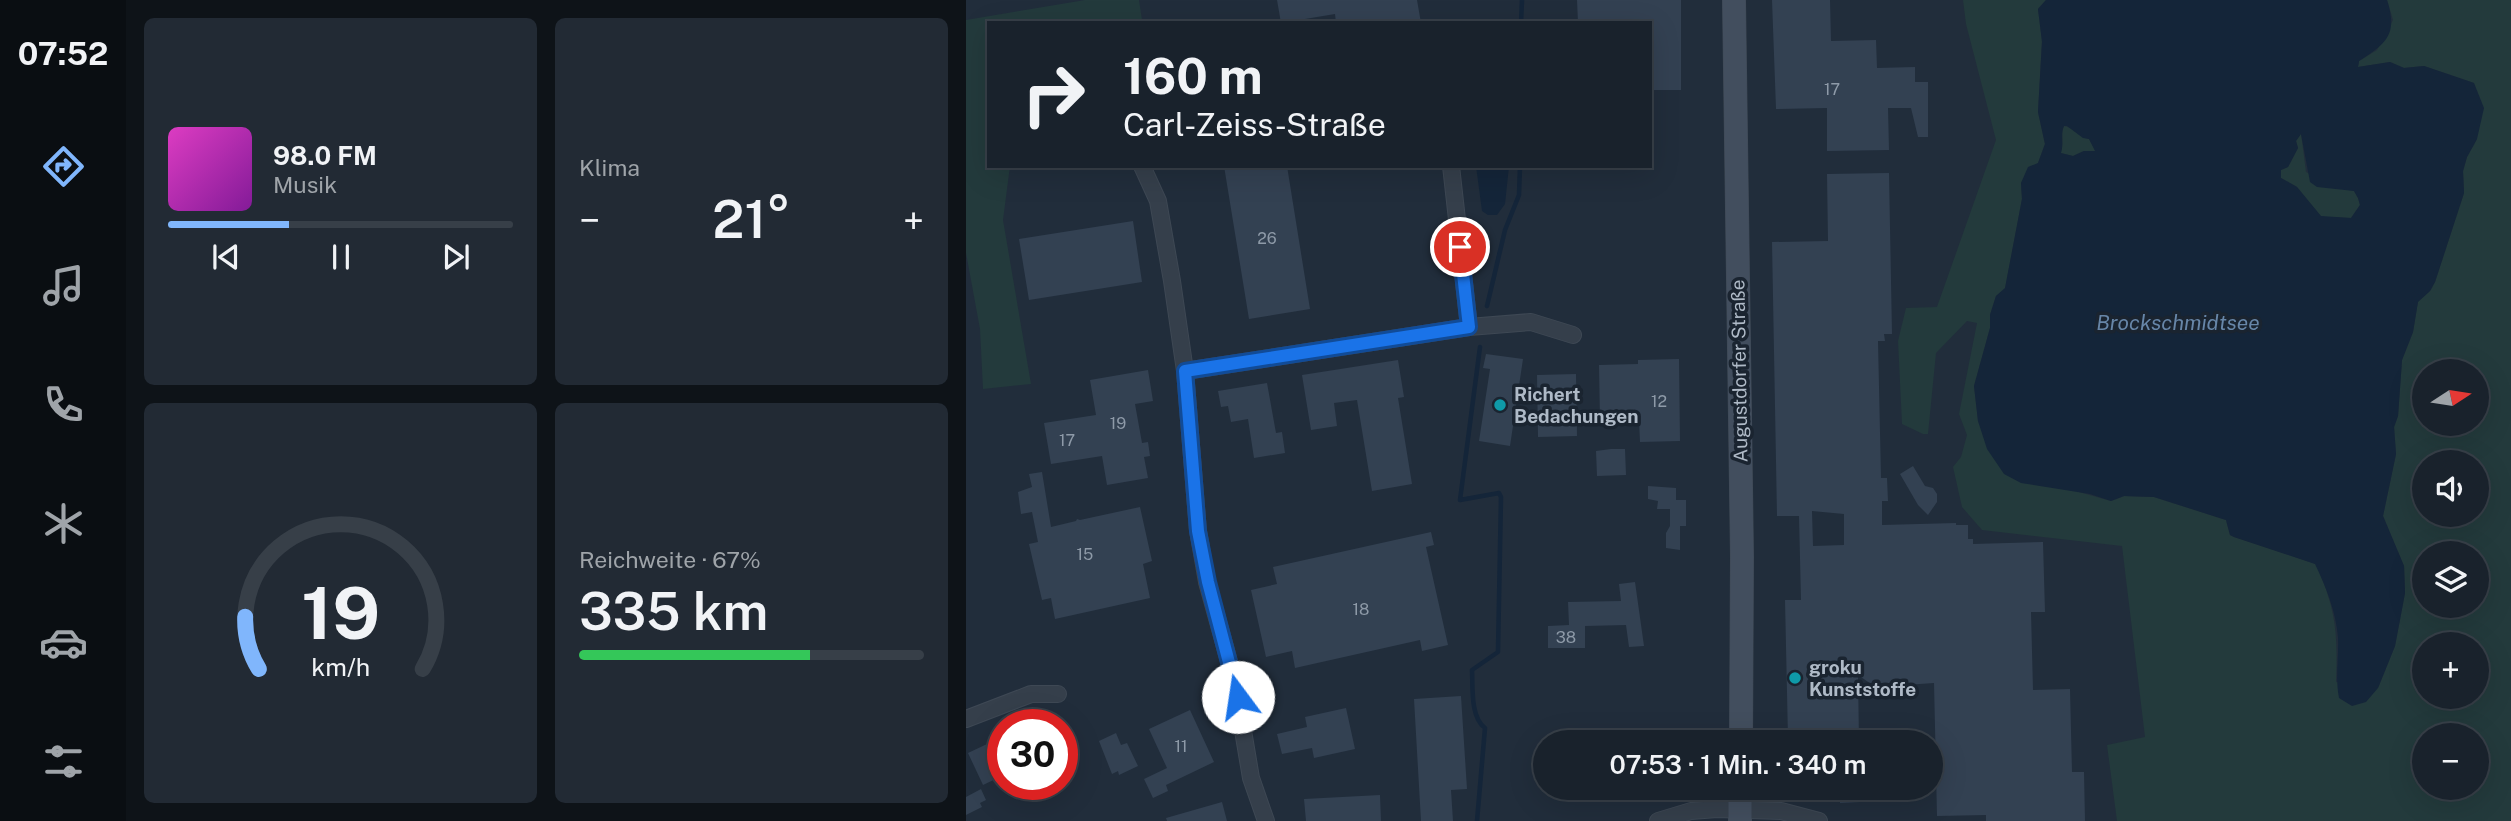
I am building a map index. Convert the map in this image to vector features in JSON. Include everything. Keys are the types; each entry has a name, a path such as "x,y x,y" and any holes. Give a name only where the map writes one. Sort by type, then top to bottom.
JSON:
{"main road":[{"name":"Augustdorfer Straße","path":"1734,0 1742,557 1741,730"}],"street":[{"path":"1143,168 1158,201 1185,371 1193,486 1208,582 1235,683 1251,778 1266,821"},
{"path":"1451,168 1469,327"},
{"path":"1185,371 1469,327 1531,322 1573,335"},
{"path":"966,719 1031,694 1058,694"},
{"path":"1658,821 1691,811 1740,806 1781,811 1819,821"}],"green space":[{"path":"1085,0 1139,0 1142,20 1136,21 987,21 987,168 1010,168 1003,220 1031,384 983,389 980,329 966,253 966,20"},
{"path":"1963,0 2046,0 2038,9 2042,40 2038,112 2045,144 2038,163 2021,183 2022,199 2005,289 1996,296 1974,386 1978,421 1982,430 2079,492 2111,501 2124,496 2154,497 2226,520 2230,535 2234,537 2316,564 2332,608 2337,649 2336,682 2378,688 2395,646 2405,593 2404,566 2383,516 2396,454 2394,427 2398,416 2402,360 2413,332 2418,301 2430,291 2435,282 2464,193 2463,171 2467,157 2477,139 2474,83 2424,66 2404,68 2390,62 2358,67 2359,61 2377,50 2393,20 2387,0 2511,0 2511,821 2117,821 2107,745 2145,737 2122,546 1982,530 1962,507 1953,467 1961,457 1967,435 1959,414 1977,323 1967,321 1936,353 1928,434 1902,424 1898,341 1906,308 1937,307 1996,140 1966,24"},
{"path":"2064,126 2089,139 2096,151 2084,151 2073,156 2060,153"},
{"path":"2301,133 2306,172 2338,188 2354,191 2360,205 2351,218 2321,217 2297,187 2281,178 2281,170 2288,167 2298,148 2296,141"}],"water":[{"name":"Brockschmidtsee","path":"2046,0 2387,0 2391,21 2388,36 2377,49 2359,61 2358,67 2390,62 2404,68 2424,66 2474,83 2484,108 2477,139 2463,171 2464,193 2435,282 2418,302 2413,332 2402,360 2398,416 2394,427 2396,454 2383,516 2404,566 2405,593 2395,646 2378,688 2366,702 2352,706 2339,698 2337,628 2330,600 2315,564 2234,537 2230,535 2226,520 2154,497 2124,496 2111,501 2090,494 2021,483 2004,474 1987,449 1978,421 1974,386 1996,296 2005,288 2022,199 2021,183 2028,167 2038,163 2045,144 2038,112 2042,42 2038,9","holes":["2064,126 2089,139 2095,151 2084,151 2073,156 2061,153","2301,134 2310,182 2317,187 2354,191 2360,205 2351,218 2321,216 2297,187 2281,178 2281,170 2288,167 2298,148 2296,141"]},
{"path":"1476,168 1509,168 1505,204 1497,215 1488,215 1482,211"}],"building":[{"path":"1277,0 1417,0 1421,21 1336,21 1335,14 1281,21"},
{"path":"1577,0 1681,0 1681,90 1652,90 1652,21 1578,21"},
{"path":"1772,0 1830,0 1831,41 1876,40 1877,68 1915,67 1915,82 1928,82 1928,137 1918,137 1911,108 1888,108 1889,150 1827,151 1827,108 1776,109"},
{"path":"1224,168 1287,168 1310,309 1249,319"},
{"path":"1889,173 1892,334 1884,334 1885,341 1878,341 1881,478 1887,478 1888,501 1882,501 1882,525 1956,523 1968,525 1968,539 1973,539 1973,544 2043,542 2045,612 2031,612 2033,690 2070,689 2072,772 2084,772 2085,821 1986,821 1986,815 1937,816 1937,800 1943,800 1943,730 1935,730 1934,683 1891,686 1888,683 1874,686 1858,675 1859,730 1788,730 1785,600 1801,600 1799,516 1777,516 1772,242 1828,241 1827,174","holes":["1812,511 1844,514 1844,545 1813,546"]},
{"path":"1133,221 1142,282 1029,300 1019,239"},
{"name":"Richert Bedachungen","path":"1486,354 1523,359 1510,446 1479,441 1490,369 1483,368"},
{"path":"1679,359 1680,441 1640,442 1639,420 1600,421 1599,365"},
{"path":"1398,360 1404,397 1398,398 1412,484 1372,491 1357,400 1334,403 1337,426 1311,430 1302,375"},
{"path":"1148,370 1153,401 1135,404 1142,443 1148,442 1150,456 1144,457 1148,478 1107,485 1102,456 1051,464 1044,423 1096,415 1090,380"},
{"path":"1576,374 1577,436 1538,437 1537,375"},
{"path":"1267,383 1276,433 1282,432 1285,453 1254,458 1248,419 1231,422 1228,406 1221,407 1218,391"},
{"path":"1625,449 1626,475 1597,476 1596,451"},
{"path":"1913,466 1925,486 1933,488 1937,494 1937,502 1928,515 1918,505 1900,474"},
{"path":"1042,472 1051,527 1077,519 1140,507 1152,561 1143,564 1150,598 1055,619 1051,598 1042,600 1029,544 1038,542 1032,512 1021,514 1018,492 1032,487 1029,474"},
{"path":"1648,486 1676,488 1676,500 1686,500 1686,526 1680,526 1680,550 1666,548 1670,509 1657,509 1658,501 1648,499"},
{"path":"1431,532 1434,545 1426,547 1448,645 1422,651 1420,640 1295,668 1292,651 1266,657 1251,590 1277,584 1273,567"},
{"path":"1635,582 1644,646 1629,647 1626,625 1585,626 1585,648 1548,648 1548,626 1569,625 1568,602 1621,601 1619,584"},
{"path":"1461,696 1467,789 1451,790 1453,821 1421,821 1414,699"},
{"path":"1346,708 1355,749 1314,758 1312,748 1282,754 1277,734 1307,727 1305,717"},
{"path":"1190,710 1214,762 1166,785 1168,791 1153,798 1144,779 1167,768 1149,729"},
{"path":"1116,733 1121,745 1127,743 1138,766 1119,775 1118,771 1112,774 1099,741"},
{"path":"987,744 987,783 983,785 968,753"},
{"path":"981,789 986,800 980,803 982,807 966,815 966,797"},
{"path":"1380,795 1381,821 1306,821 1304,799"},
{"path":"1840,800 1860,800 1860,802 1840,803"},
{"path":"1222,802 1227,821 1167,821 1166,818"}],"waterway":[{"path":"1521,21 1522,0"},
{"path":"1487,306 1505,230 1519,195 1520,168"},
{"path":"1477,821 1485,728 1475,709 1472,670 1498,652 1501,497 1499,493 1460,500 1480,347"}],"place":[{"name":"Richert Bedachungen","path":"1500,405"},
{"name":"groku Kunststoffe","path":"1795,678"}],"route":[{"path":"1238,697 1208,582 1198,531 1185,371 1469,327 1460,247"}]}
